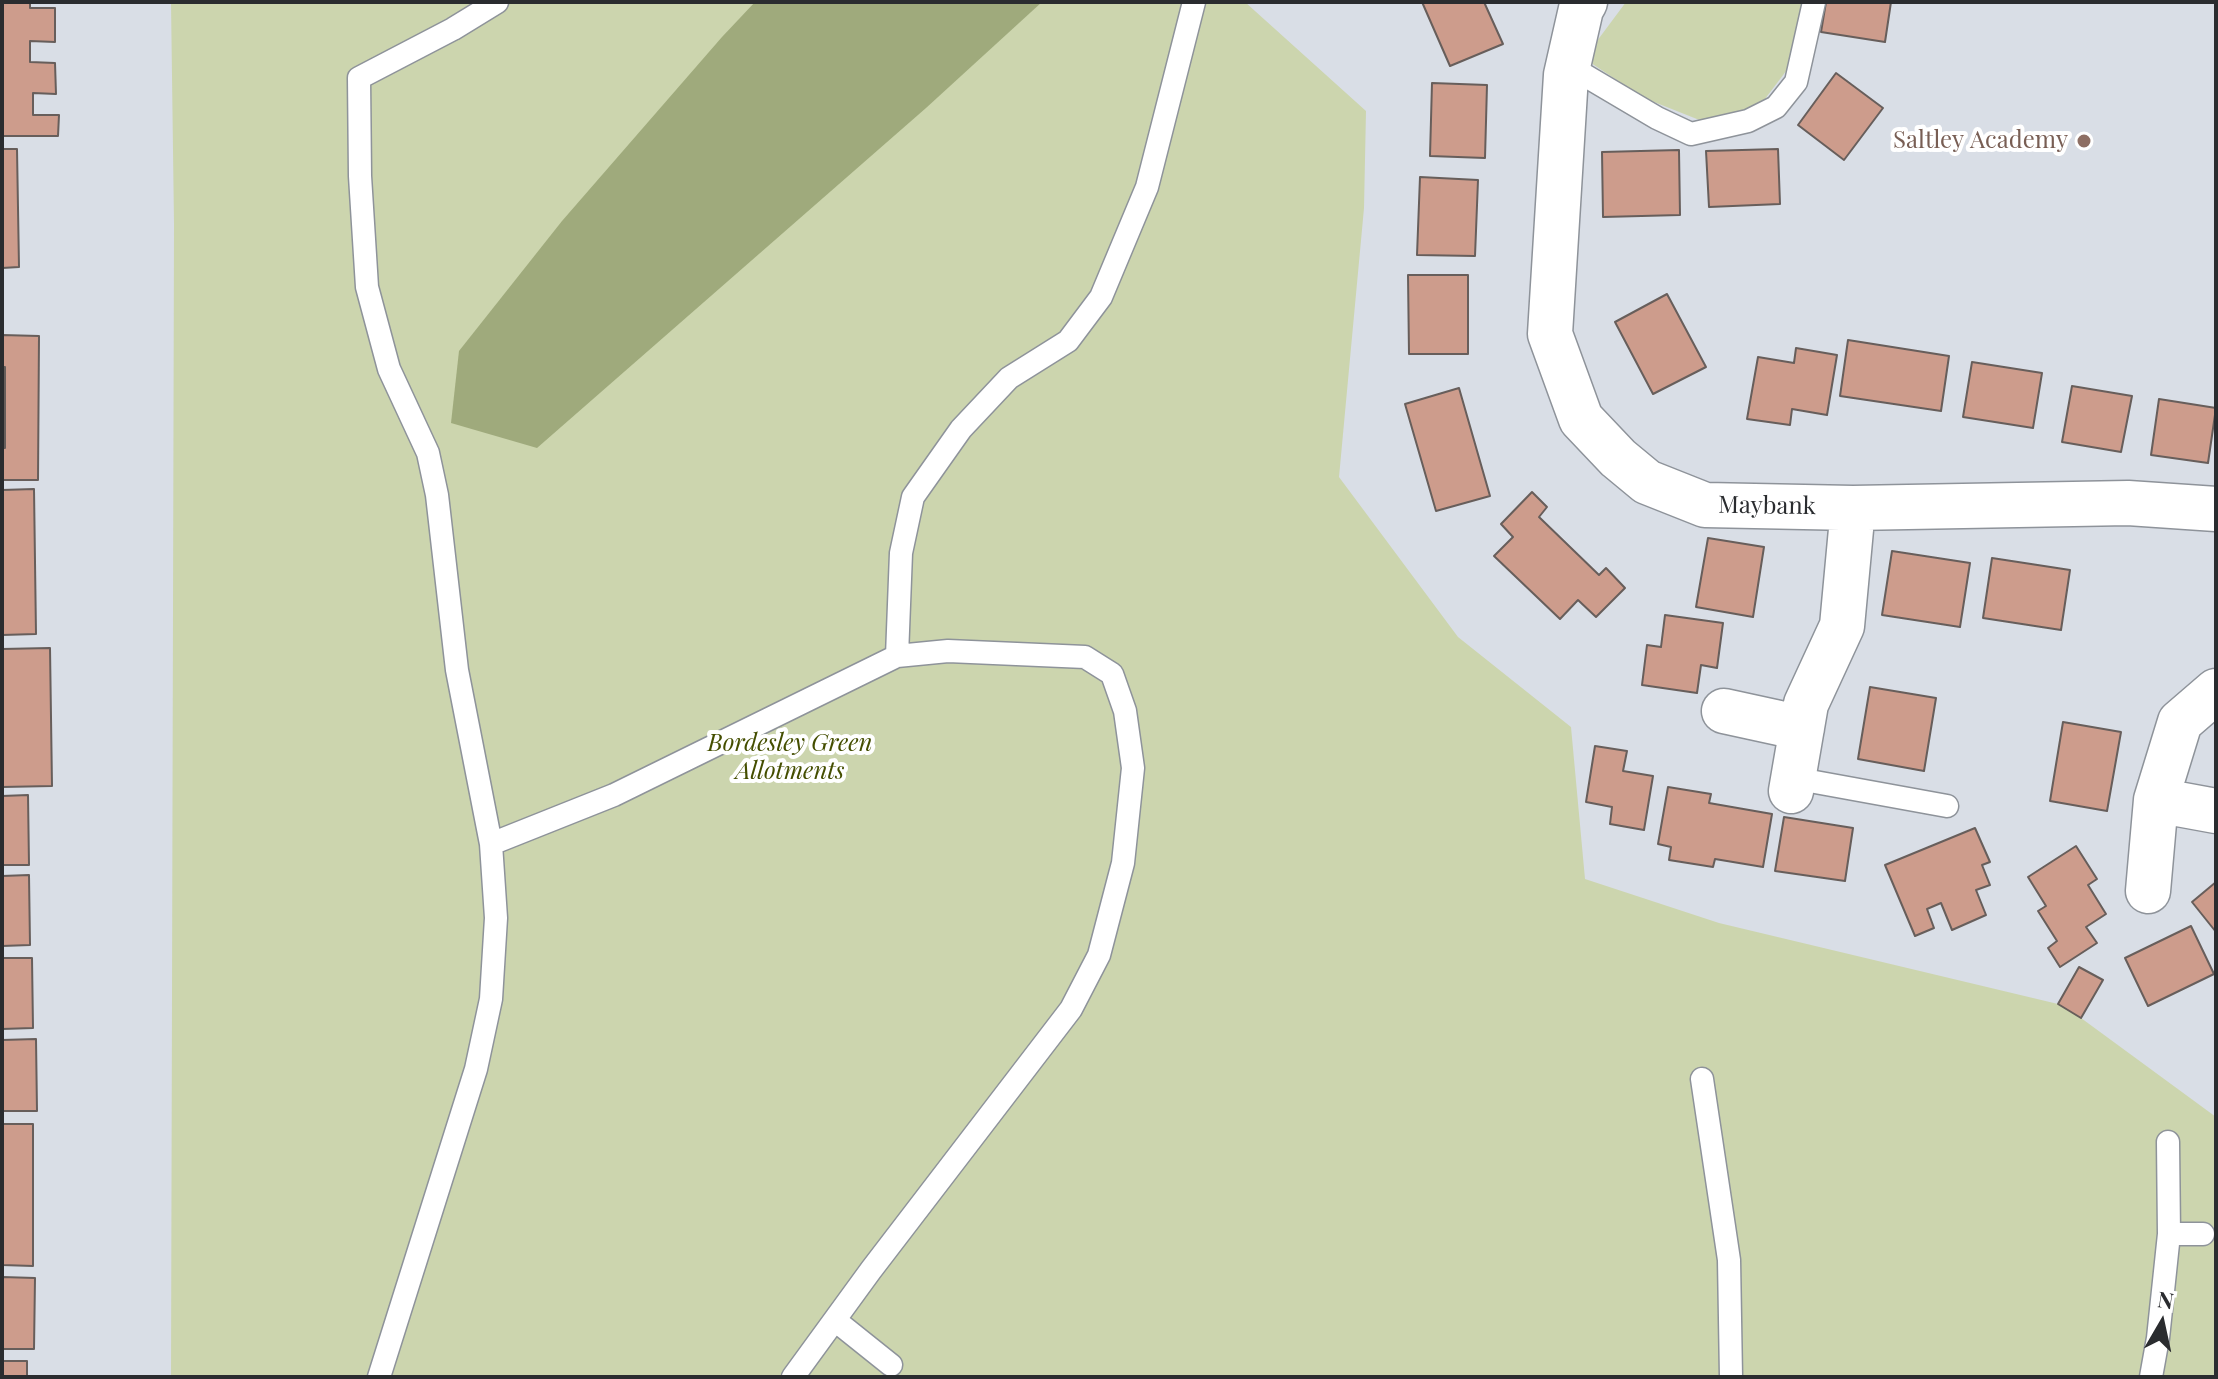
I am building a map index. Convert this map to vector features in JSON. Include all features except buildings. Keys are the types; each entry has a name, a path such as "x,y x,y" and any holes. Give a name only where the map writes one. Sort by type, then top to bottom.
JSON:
{"street":[{"name":"Maybank","path":"1585,2 1569,66 1564,106 1550,334 1581,419 1618,458 1647,482 1705,505 1853,508 2128,503 2216,509"},
{"path":"1792,784 1806,704 1842,626 1853,508"},
{"path":"2148,891 2156,800 2180,722 2216,691"},
{"path":"1724,711 1802,728"},
{"path":"2156,800 2216,811"}],"lane":[{"path":"379,1377 476,1069 491,999 496,918 491,844 457,670 437,495 428,453 389,369 367,287 360,176 359,78 453,29 497,2"},
{"path":"897,656 901,553 913,497 961,429 1009,378 1068,341 1101,297 1147,187 1194,2"},
{"path":"1569,66 1657,118 1691,134 1748,121 1776,107 1796,82 1814,2"},
{"path":"491,844 614,795 897,656 948,651 1085,657 1112,674 1125,711 1133,768 1123,863 1099,955 1071,1009 793,1377"},
{"path":"1792,784 1947,806"},
{"path":"1702,1079 1729,1260 1731,1377"},
{"path":"2151,1377 2169,1234 2168,1142"},
{"path":"2169,1234 2203,1234"},
{"path":"836,1321 891,1365"}],"green space":[{"name":"Bordesley Green Allotments","path":"171,2 1245,2 1366,111 1364,208 1339,477 1458,637 1571,727 1585,879 1719,923 2058,1004 2216,1117 2216,1377 171,1377 174,224"},
{"path":"755,2 1042,2 926,108 537,448 451,423 459,351 562,221"},
{"path":"1626,2 1806,2 1793,62 1755,112 1712,125 1644,98 1591,63 1597,41"}],"place":[{"name":"Saltley Academy","path":"2084,141"}]}
